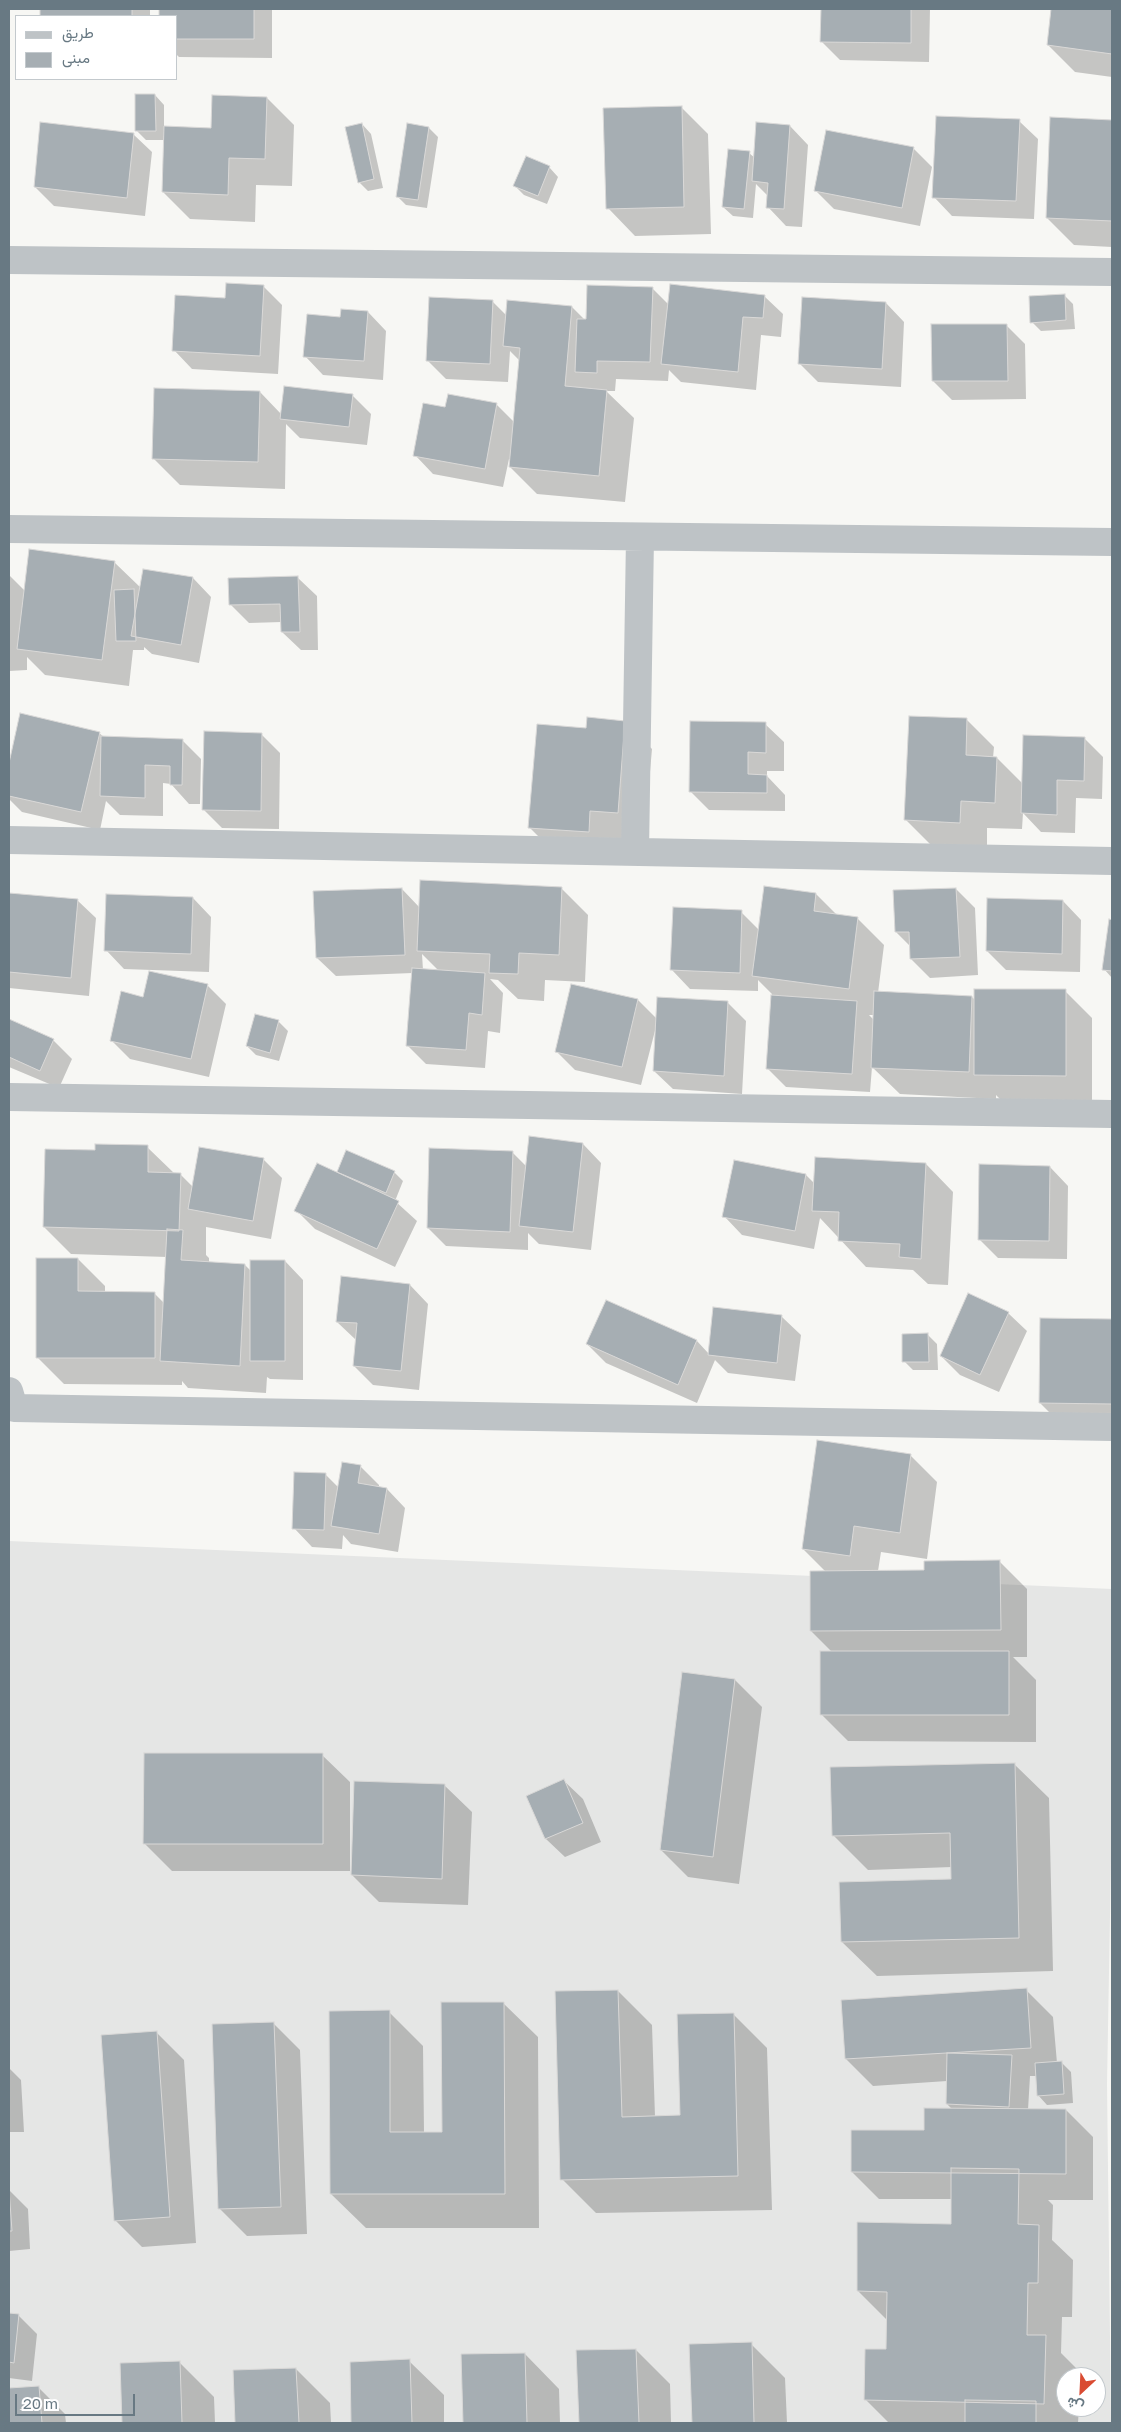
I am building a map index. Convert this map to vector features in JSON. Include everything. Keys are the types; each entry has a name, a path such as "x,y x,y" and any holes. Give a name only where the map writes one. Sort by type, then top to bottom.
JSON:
{"street":[{"path":"9,260 1112,272"},
{"path":"9,530 1112,542"},
{"path":"635,852 640,537"},
{"path":"9,840 1112,860"},
{"path":"9,1097 1112,1114"},
{"path":"9,1391 14,1408 1112,1427"}],"shaded area":[{"path":"9,1541 1112,1589 1112,1804 1107,2084 1111,2423 9,2423"}],"building":[{"path":"40,9 132,9 132,15 40,15"},
{"path":"159,9 254,9 254,39 178,39 178,15 159,15"},
{"path":"821,9 911,9 911,43 820,42"},
{"path":"1051,9 1112,9 1112,54 1047,45"},
{"path":"135,94 155,94 156,131 135,131"},
{"path":"212,95 267,97 265,159 229,158 228,195 162,192 164,126 211,128"},
{"path":"682,106 684,207 606,209 603,108"},
{"path":"936,116 1020,119 1016,201 932,198"},
{"path":"1050,117 1112,120 1112,221 1046,218"},
{"path":"40,122 134,133 127,198 34,187"},
{"path":"756,122 790,125 784,209 766,208 768,183 752,181"},
{"path":"362,123 374,179 358,183 345,127"},
{"path":"407,123 429,127 418,200 396,197"},
{"path":"826,130 914,147 902,208 814,191"},
{"path":"728,149 750,151 744,209 722,207"},
{"path":"526,156 550,166 538,196 513,186"},
{"path":"226,283 264,285 260,356 172,351 175,295 225,298"},
{"path":"670,284 765,295 763,318 743,317 738,372 661,364"},
{"path":"587,285 653,287 650,362 597,361 597,373 575,372 577,319 586,319"},
{"path":"1065,294 1066,320 1030,323 1029,296"},
{"path":"429,297 493,300 490,364 426,361"},
{"path":"802,297 886,302 882,369 798,364"},
{"path":"507,300 572,306 565,386 607,390 599,476 509,467 520,348 503,346"},
{"path":"341,309 368,311 364,361 303,357 307,314 340,317"},
{"path":"931,324 1007,324 1008,381 932,381"},
{"path":"284,386 353,394 349,427 280,419"},
{"path":"154,388 260,391 258,462 152,459"},
{"path":"448,394 497,403 485,469 413,456 423,403 445,407"},
{"path":"29,549 115,561 102,660 17,649"},
{"path":"143,569 193,577 181,645 131,636"},
{"path":"298,576 300,632 281,632 280,604 229,605 228,578"},
{"path":"134,589 136,641 116,641 114,590"},
{"path":"20,713 100,732 81,812 9,796 9,763"},
{"path":"909,716 967,718 966,755 997,757 995,803 961,801 960,823 904,820"},
{"path":"587,717 625,721 618,813 590,811 589,832 528,828 537,724 586,728"},
{"path":"690,721 766,722 766,753 748,752 748,774 767,775 767,793 689,792"},
{"path":"204,731 262,733 261,811 202,810"},
{"path":"1023,735 1085,737 1084,781 1057,780 1057,815 1021,813"},
{"path":"101,736 183,739 182,785 170,785 170,766 145,765 145,798 100,796"},
{"path":"420,880 562,887 559,955 519,953 518,974 489,973 490,954 417,951"},
{"path":"764,886 816,893 814,911 858,917 849,989 752,976"},
{"path":"402,888 405,955 316,958 313,891"},
{"path":"956,888 960,957 910,959 909,932 895,932 893,890"},
{"path":"9,893 78,899 71,978 9,972"},
{"path":"106,894 193,897 191,954 104,951"},
{"path":"987,898 1063,900 1062,954 986,951"},
{"path":"673,907 742,910 740,973 670,970"},
{"path":"1109,919 1112,920 1112,971 1102,970"},
{"path":"412,968 485,973 482,1015 469,1013 466,1050 406,1046"},
{"path":"149,971 208,984 191,1059 110,1041 121,991 143,997"},
{"path":"571,984 638,999 622,1067 555,1052"},
{"path":"974,989 1066,989 1066,1076 974,1075"},
{"path":"874,991 972,996 969,1072 871,1068"},
{"path":"771,995 857,1001 852,1074 766,1069"},
{"path":"657,997 728,1001 724,1076 653,1071"},
{"path":"255,1014 279,1020 270,1053 246,1046"},
{"path":"9,1019 54,1039 40,1071 9,1057"},
{"path":"529,1136 583,1143 573,1232 519,1226"},
{"path":"95,1144 148,1145 148,1172 181,1173 179,1231 43,1227 45,1149 95,1150"},
{"path":"199,1147 264,1158 253,1221 188,1209"},
{"path":"429,1148 513,1151 510,1232 427,1228"},
{"path":"346,1150 395,1171 386,1193 337,1172"},
{"path":"815,1157 926,1163 921,1259 899,1257 900,1244 838,1241 839,1212 812,1211"},
{"path":"734,1160 806,1174 795,1231 722,1217"},
{"path":"317,1163 399,1201 377,1249 294,1211"},
{"path":"979,1164 1050,1166 1049,1241 978,1240"},
{"path":"167,1229 183,1230 181,1260 245,1264 240,1366 160,1361"},
{"path":"36,1258 78,1258 78,1291 155,1292 155,1358 36,1358"},
{"path":"250,1260 285,1260 285,1361 250,1361"},
{"path":"341,1276 410,1284 401,1371 353,1366 357,1323 336,1322"},
{"path":"968,1293 1009,1312 980,1375 940,1356"},
{"path":"606,1300 697,1340 678,1385 586,1344"},
{"path":"713,1307 782,1315 777,1363 708,1355"},
{"path":"1040,1318 1112,1319 1112,1404 1039,1403"},
{"path":"928,1333 929,1362 902,1362 902,1334"},
{"path":"817,1440 911,1454 900,1533 854,1526 850,1556 802,1549"},
{"path":"342,1462 361,1465 358,1483 387,1488 379,1534 331,1526"},
{"path":"294,1472 326,1473 324,1530 292,1529"},
{"path":"1000,1560 1001,1630 810,1631 810,1571 924,1570 924,1561"},
{"path":"820,1651 1009,1651 1009,1715 820,1715"},
{"path":"682,1672 735,1679 713,1857 660,1850"},
{"path":"144,1753 323,1753 323,1844 143,1844"},
{"path":"1015,1763 1019,1938 841,1942 839,1882 951,1879 950,1833 832,1836 830,1767"},
{"path":"564,1779 583,1823 545,1839 526,1796"},
{"path":"354,1781 445,1784 442,1879 351,1875"},
{"path":"1027,1988 1031,2048 845,2059 841,2000"},
{"path":"618,1990 622,2117 680,2115 677,2014 734,2013 738,2176 560,2180 555,1991"},
{"path":"441,2002 504,2002 505,2194 330,2194 329,2011 390,2010 390,2132 442,2132"},
{"path":"274,2022 281,2207 218,2209 212,2024"},
{"path":"157,2031 170,2217 114,2221 101,2035"},
{"path":"947,2053 1012,2055 1009,2107 946,2104"},
{"path":"1062,2061 1064,2094 1037,2096 1035,2063"},
{"path":"924,2108 1066,2109 1066,2174 851,2172 851,2130 924,2130"},
{"path":"951,2168 1019,2169 1018,2224 1039,2225 1038,2283 1028,2283 1027,2335 1046,2335 1044,2404 864,2400 865,2349 886,2349 887,2292 857,2291 857,2222 951,2224"},
{"path":"9,2189 12,2231 9,2231"},
{"path":"9,2313 19,2314 14,2363 9,2362"},
{"path":"752,2342 754,2423 692,2423 689,2344"},
{"path":"636,2349 639,2423 579,2423 576,2350"},
{"path":"525,2353 527,2423 463,2423 461,2354"},
{"path":"410,2359 412,2423 351,2423 350,2362"},
{"path":"180,2361 182,2423 122,2423 120,2363"},
{"path":"296,2368 299,2423 235,2423 233,2370"},
{"path":"39,2386 42,2423 9,2423 9,2388"},
{"path":"965,2400 1036,2401 1036,2423 965,2423"}]}
